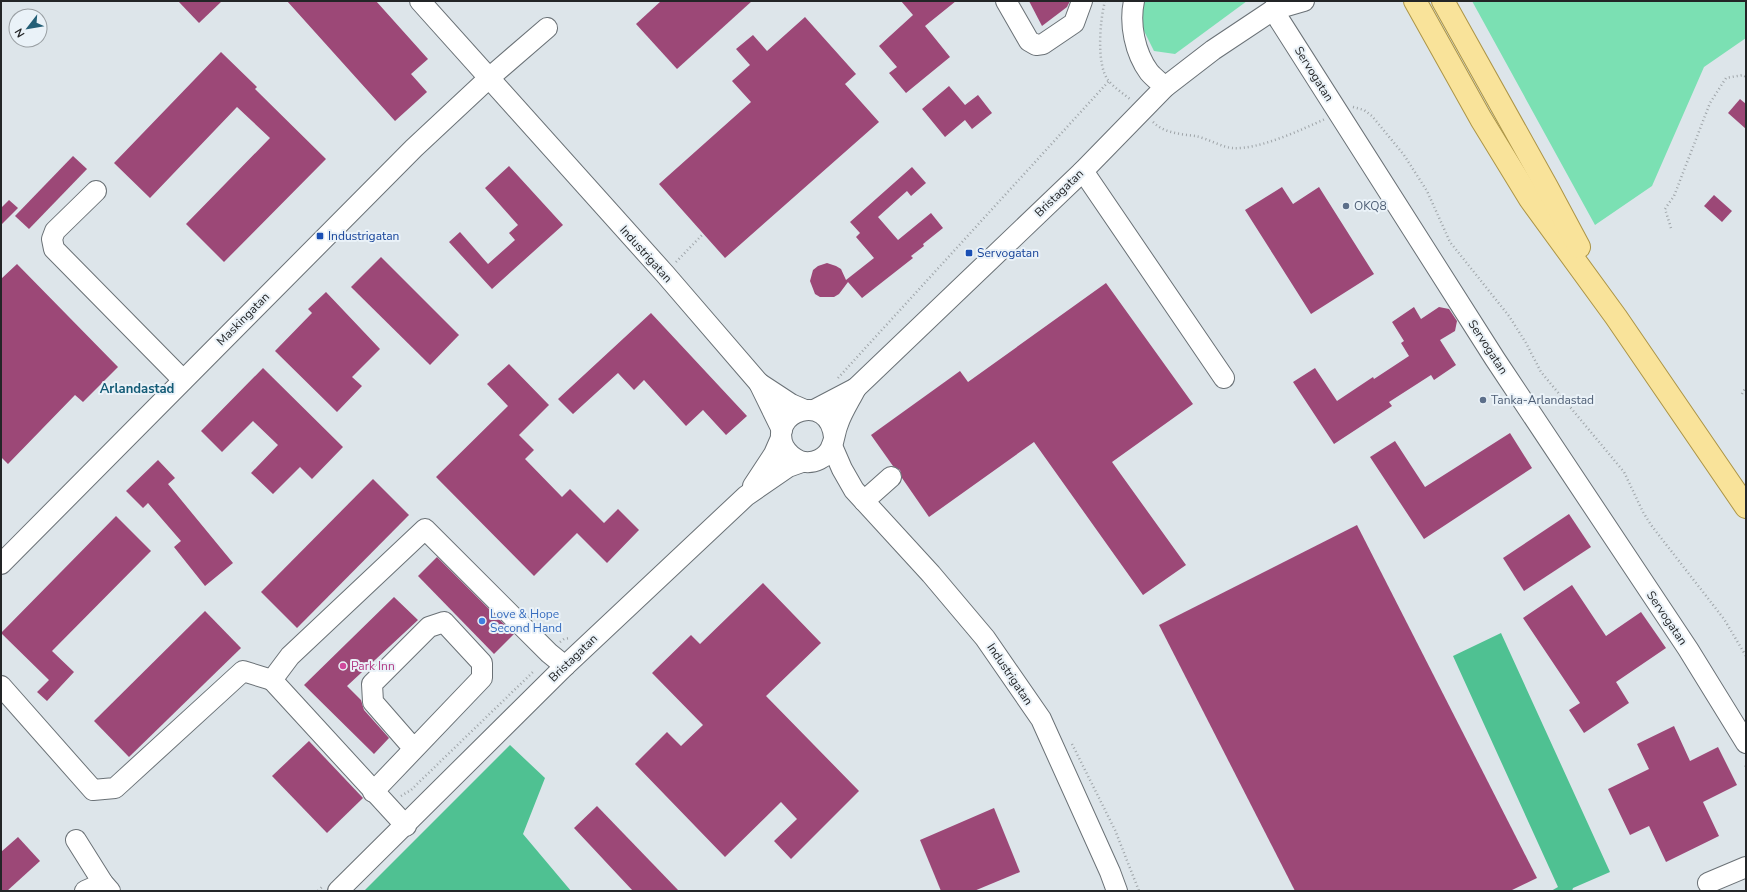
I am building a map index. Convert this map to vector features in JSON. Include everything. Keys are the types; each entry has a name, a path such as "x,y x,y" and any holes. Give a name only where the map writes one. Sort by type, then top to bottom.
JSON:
{"main road":[{"path":"1415,1 1481,119 1530,199 1616,317 1746,507"},
{"path":"1443,1 1547,187 1616,317"}],"street":[{"name":"Industrigatan","path":"420,1 665,274 759,383 791,404 809,410"},
{"path":"1006,1 1029,41 1036,45 1043,44 1074,23 1082,1"},
{"path":"1134,1 1132,26 1138,51 1150,72 1165,87"},
{"name":"Bristagatan","path":"746,496 774,454 790,416 809,410 856,388 1083,171 1165,87 1277,5 1304,1"},
{"name":"Servogatan","path":"1277,5 1495,359 1688,649 1746,743"},
{"name":"Maskingatan","path":"1,564 414,148 489,78 547,28"},
{"path":"1083,171 1224,378"},
{"path":"96,191 55,231 52,239 54,249 183,380"},
{"name":"Industrigatan","path":"759,383 782,434"},
{"name":"Bristagatan","path":"331,888 406,826 565,666 746,496 788,467 824,456 833,442 838,423 856,388"},
{"path":"809,410 822,414 829,420 833,428 833,442"},
{"path":"782,434 787,452 794,458 807,462"},
{"name":"Industrigatan","path":"833,442 842,469 859,496 927,569 985,638 1041,719 1110,872 1117,891"},
{"name":"Industrigatan","path":"807,462 859,496"},
{"path":"859,496 891,476"},
{"path":"272,680 290,656 425,529 549,653 565,666"},
{"path":"373,792 482,678 482,663 444,622 429,627 372,684 372,702 414,749"},
{"path":"1,686 93,790 115,788 243,671 272,680 373,792 406,826"},
{"path":"76,840 99,888"},
{"path":"1708,883 1746,867"}],"path":[{"path":"836,380 1109,81 1102,65 1101,26 1105,1"},
{"path":"1671,228 1665,209 1674,196 1710,103 1726,78 1744,75 1746,77"},
{"path":"665,274 703,234"},
{"path":"1742,394 1746,387"},
{"path":"388,808 411,790 539,667 549,653 564,639 576,637"},
{"path":"318,891 331,888"}],"green space":[{"path":"1141,1 1247,1 1175,54 1154,51 1141,25"},
{"path":"1472,1 1746,1 1746,38 1704,67 1652,186 1595,225"},
{"path":"1501,633 1610,872 1573,888 1572,891 1551,891 1558,887 1453,656"},
{"path":"510,745 545,778 523,834 571,891 364,891"}],"building":[{"path":"178,1 222,1 199,23"},
{"path":"287,1 376,1 428,59 411,74 427,92 395,121"},
{"path":"661,1 752,1 677,69 636,24"},
{"path":"901,1 956,1 925,26 950,57 906,93 889,73 897,67 879,46 913,15"},
{"path":"1029,1 1070,1 1067,7 1042,26"},
{"path":"805,17 856,74 845,84 879,122 725,258 659,184 751,102 732,81 750,65 736,49 753,35 767,51"},
{"path":"221,52 257,87 255,89 326,159 224,262 186,224 270,138 237,107 150,198 114,163"},
{"path":"949,86 965,105 978,95 992,113 972,129 965,120 945,137 922,109"},
{"path":"1740,99 1746,104 1746,129 1728,113"},
{"path":"73,156 87,169 29,229 15,216"},
{"path":"509,166 563,225 492,289 449,242 460,232 488,264 515,240 509,233 518,225 485,188"},
{"path":"912,167 926,183 911,196 907,191 878,217 898,240 931,213 943,228 911,256 913,258 862,298 848,282 839,294 834,297 820,297 815,294 810,281 813,270 818,266 827,263 836,266 841,269 846,280 874,258 856,237 860,233 850,222"},
{"path":"1282,187 1293,204 1319,187 1374,274 1311,314 1245,210"},
{"path":"1714,195 1732,211 1722,222 1704,206"},
{"path":"9,200 18,208 1,225 1,208"},
{"path":"381,257 459,335 430,365 351,287"},
{"path":"17,264 118,367 83,402 75,395 8,464 1,457 1,279"},
{"path":"1106,283 1193,404 1112,462 1186,565 1143,595 1034,442 929,517 902,478 900,470 893,466 871,435 960,371 968,382"},
{"path":"326,292 380,349 352,377 362,386 337,412 275,351 312,313 308,309"},
{"path":"1414,307 1421,319 1439,307 1449,309 1457,321 1455,331 1440,340 1456,365 1434,380 1431,375 1389,402 1392,406 1334,444 1293,382 1315,368 1337,401 1373,377 1374,379 1409,356 1401,343 1404,341 1392,322"},
{"path":"651,313 747,416 726,435 703,410 686,426 644,380 634,390 618,373 573,414 558,399"},
{"path":"509,364 549,405 519,435 534,450 525,459 562,497 570,489 604,523 618,509 639,530 607,563 577,533 534,576 436,477 508,406 487,384"},
{"path":"263,368 343,447 312,479 300,467 273,494 251,473 278,445 253,421 222,452 201,431"},
{"path":"1510,433 1532,468 1424,539 1370,457 1395,441 1425,487"},
{"path":"158,460 175,478 168,484 233,563 205,586 174,547 181,541 148,503 143,508 126,491"},
{"path":"373,479 409,515 297,628 261,592"},
{"path":"1569,514 1591,547 1524,591 1503,558"},
{"path":"116,516 151,551 52,651 74,672 47,701 37,692 49,680 1,633"},
{"path":"1357,525 1537,878 1510,891 1295,891 1159,625"},
{"path":"437,557 514,634 494,654 418,576"},
{"path":"763,583 821,643 766,696 859,791 791,859 774,841 797,819 781,802 725,857 635,764 667,732 681,746 703,725 652,673 691,635 700,644"},
{"path":"1572,585 1606,636 1641,612 1666,648 1616,682 1629,703 1584,733 1569,710 1580,703 1523,618"},
{"path":"394,597 418,620 347,686 361,700 364,710 389,738 374,754 304,685"},
{"path":"205,611 241,648 129,757 94,721"},
{"path":"1674,726 1690,761 1718,747 1737,785 1703,802 1719,836 1666,862 1649,826 1630,835 1608,789 1649,769 1637,744"},
{"path":"309,741 363,798 327,833 272,776"},
{"path":"597,806 679,891 633,891 574,828"},
{"path":"994,808 1020,872 974,891 941,891 920,840"},
{"path":"18,837 40,861 7,891 1,891 1,852"}],"place":[{"name":"OKQ8","path":"1346,206"},
{"name":"Industrigatan","path":"320,236"},
{"name":"Servogatan","path":"969,253"},
{"name":"Tanka-Arlandastad","path":"1483,400"},
{"name":"Love & Hope Second Hand","path":"482,621"},
{"name":"Park Inn","path":"343,666"}],"district":[{"name":"Arlandastad","path":"137,389"}]}
